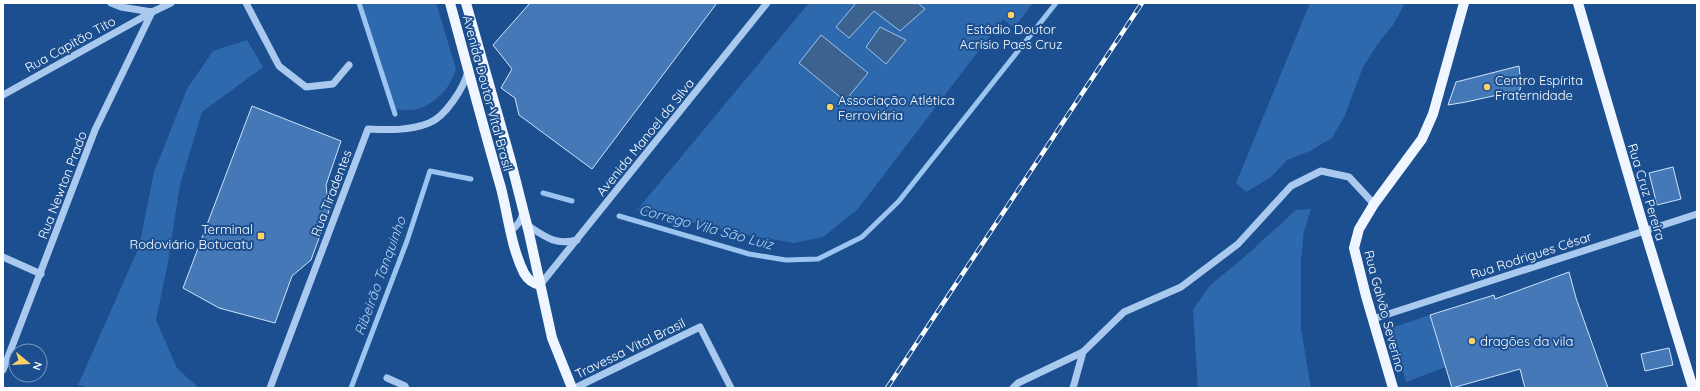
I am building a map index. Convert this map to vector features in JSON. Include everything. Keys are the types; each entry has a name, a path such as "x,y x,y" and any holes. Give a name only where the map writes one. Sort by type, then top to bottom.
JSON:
{"main road":[{"name":"Avenida Doutor Vital Brasil","path":"450,3 511,230 524,272 528,279 534,284 540,285 524,212 510,158 466,3"},
{"name":"Rua Galvão Severino","path":"1393,388 1354,248 1359,229 1374,204 1422,139 1433,114 1464,3"},
{"name":"Rua Cruz Pereira","path":"1578,3 1645,231 1694,388"},
{"path":"540,285 552,338 574,388"}],"street":[{"path":"111,3 121,7 152,12"},
{"name":"Rua Capitão Tito","path":"3,96 152,12 171,3"},
{"path":"246,3 279,66 306,87 333,84 349,65"},
{"name":"Avenida Manoel da Silva","path":"540,285 767,3"},
{"name":"Rua Newton Prado","path":"3,370 95,130 152,12"},
{"name":"Rua Tiradentes","path":"270,388 368,129 394,131 430,123 451,104 462,89 468,68"},
{"path":"1013,388 1018,383 1082,352 1124,312 1181,287 1238,244 1291,186 1321,172 1349,177 1374,204"},
{"path":"511,230 517,227 524,212"},
{"name":"Rua Rodrigues César","path":"1373,319 1697,214"},
{"path":"527,225 547,238 559,242 567,243 577,240"},
{"path":"3,257 41,274"},
{"name":"Travessa Vital Brasil","path":"574,388 700,327 730,388"},
{"path":"1073,388 1082,352"},
{"path":"387,378 405,386 406,388"}],"shaded area":[{"path":"360,3 436,3 456,69 453,78 447,87 434,101 416,109 407,110 397,109 393,104"},
{"name":"Associação Atlética Ferroviária","path":"809,3 1033,3 1014,28 1003,19 857,210 823,237 794,243 753,236 637,210"},
{"path":"856,3 918,3 925,9 900,31 874,11 849,38 836,27"},
{"path":"1310,3 1405,3 1393,25 1377,45 1363,67 1345,115 1332,138 1310,151 1287,160 1270,178 1246,192 1236,183"},
{"path":"880,27 906,40 886,64 866,47"},
{"path":"821,35 868,73 845,101 799,63"},
{"path":"247,40 263,67 202,112 180,185 168,262 156,320 177,368 199,388 92,388 78,385 139,247 154,172 187,89 213,51"},
{"path":"1311,209 1304,231 1301,260 1301,329 1311,388 1198,388 1193,310 1210,285 1241,260 1296,210"},
{"path":"1430,315 1446,367 1406,382 1391,328"}],"building":[{"path":"530,3 717,3 592,169 519,115 515,98 501,88 512,69 493,45"},
{"name":"Centro Espírita Fraternidade","path":"1519,66 1521,83 1520,90 1448,105 1456,82"},
{"name":"Terminal Rodoviário Botucatu","path":"252,106 341,141 326,185 329,211 311,260 292,276 275,323 219,308 183,288"},
{"path":"1673,167 1681,199 1657,205 1649,173"},
{"path":"1569,272 1576,298 1608,388 1525,388 1520,369 1452,388 1430,315 1494,295 1495,299"},
{"path":"1669,348 1673,365 1645,371 1641,354"}],"waterway":[{"name":"Ribeirão Tanquinho","path":"359,3 395,114"},
{"name":"Corrego Vila São Luiz","path":"619,216 749,254 786,260 818,259 862,237 899,201 1056,3"},
{"name":"Ribeirão Tanquinho","path":"351,388 407,241 430,171 471,179"},
{"name":"Corrego Vila São Luiz","path":"543,193 572,201"}],"railway":[{"path":"887,388 1142,3"}],"place":[{"name":"Estádio Doutor Acrísio Paes Cruz","path":"1011,15"},
{"name":"Centro Espírita Fraternidade","path":"1487,87"},
{"name":"Associação Atlética Ferroviária","path":"830,107"},
{"name":"Terminal Rodoviário Botucatu","path":"261,236"},
{"name":"dragões da vila","path":"1472,341"}]}
